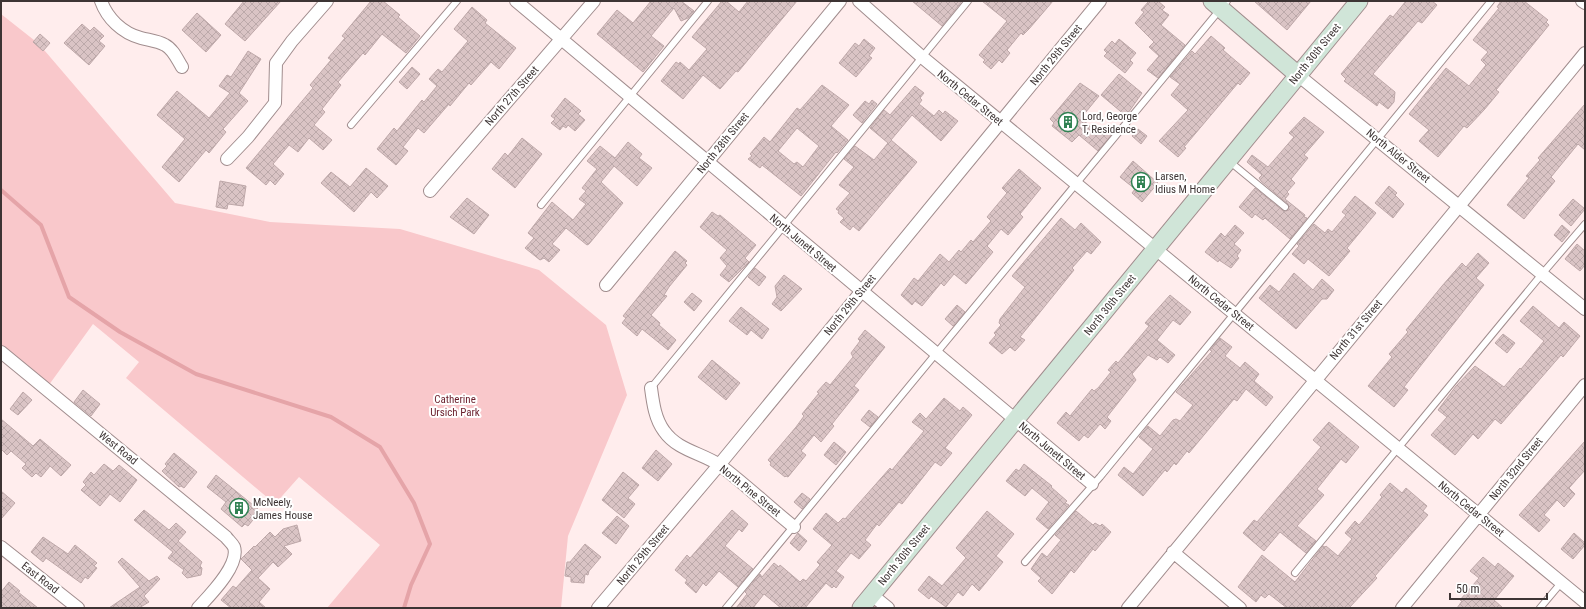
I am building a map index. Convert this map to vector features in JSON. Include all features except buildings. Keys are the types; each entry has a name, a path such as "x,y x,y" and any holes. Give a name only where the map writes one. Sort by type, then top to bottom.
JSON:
{"main road":[{"name":"North 30th Street","path":"861,608 1359,1"},
{"name":"North Alder Street","path":"1220,4 1298,75"}],"street":[{"path":"101,1 110,19 138,37 165,45 173,52 182,67"},
{"path":"227,159 248,137 275,103 276,63 292,41 327,1"},
{"name":"North Junett Street","path":"516,1 1092,484"},
{"name":"North 27th Street","path":"430,191 594,1"},
{"name":"North 28th Street","path":"606,285 840,1"},
{"name":"North Cedar Street","path":"859,1 922,57 1001,123 1585,602"},
{"name":"North 29th Street","path":"598,608 719,465 1100,1"},
{"name":"North 31st Street","path":"1128,608 1314,380 1585,53"},
{"name":"North Alder Street","path":"1298,75 1585,309"},
{"name":"West Road","path":"1,352 226,537 234,546 234,554 230,567 198,608"},
{"name":"North 32nd Street","path":"1402,608 1585,386"},
{"name":"North Pine Street","path":"651,388 655,412 660,426 668,436 695,454 719,465 794,527"},
{"name":"East Road","path":"1,547 78,608"},
{"path":"1173,552 1240,608"},
{"path":"872,594 888,608"}],"lane":[{"path":"351,125 458,1"},
{"path":"541,205 708,1"},
{"path":"651,388 968,1"},
{"path":"1025,562 1092,484 1490,1"},
{"path":"726,608 1076,184 1220,4"},
{"path":"1228,160 1285,207"},
{"path":"1295,573 1585,224"},
{"path":"1540,608 1562,583"}],"green space":[{"name":"Catherine Ursich Park","path":"1,14 39,44 175,203 270,222 400,229 539,270 606,325 627,395 568,536 561,608 327,608 380,545 299,477 275,504 126,378 139,362 93,324 46,389 1,352"}],"waterway":[{"path":"1,190 41,225 69,297 120,332 196,374 331,417 380,447 414,503 430,544 411,585 404,608"}],"place":[{"name":"Lord, George T, Residence","path":"1068,122"},
{"name":"Larsen, Idius M Home","path":"1141,182"},
{"name":"McNeely, James House","path":"239,508"}]}
